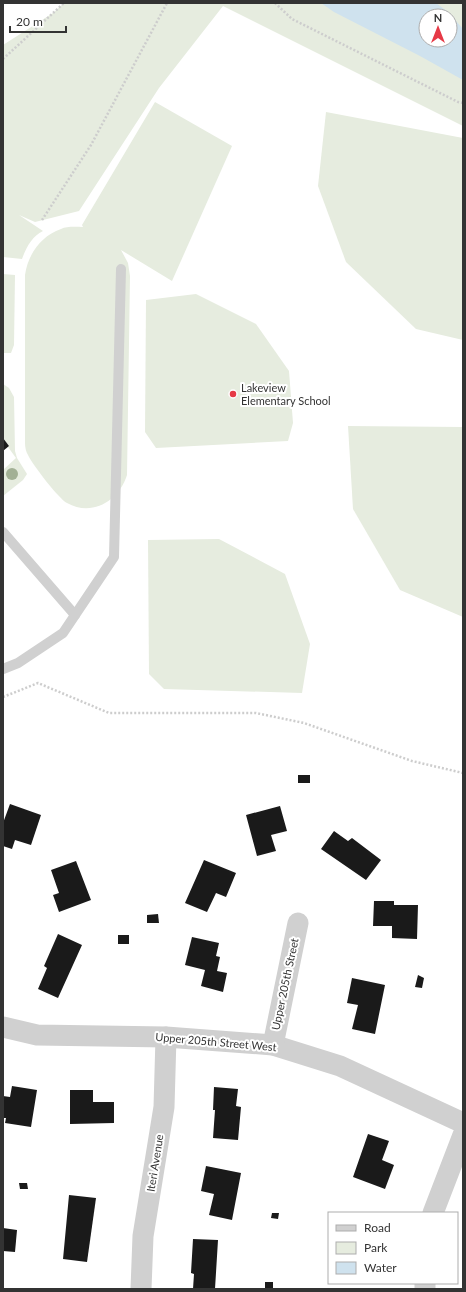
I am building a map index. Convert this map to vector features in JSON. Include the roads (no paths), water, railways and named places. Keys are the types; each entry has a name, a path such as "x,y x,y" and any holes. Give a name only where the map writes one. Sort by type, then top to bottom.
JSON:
{"street":[{"name":"Upper 205th Street","path":"273,1045 298,923"},
{"name":"Upper 205th Street West","path":"3,1027 37,1035 166,1037 273,1045 340,1066 463,1122"},
{"name":"Iteri Avenue","path":"141,1289 143,1236 164,1107 166,1037"},
{"path":"433,1212 463,1135"}],"lane":[{"path":"3,669 18,663 63,633 114,556 121,269"},
{"path":"3,532 75,615"}],"water":[{"path":"321,3 436,3 443,8 418,8 418,48 458,48 458,23 463,29 463,80 334,12"}],"place":[{"name":"Lakeview Elementary School","path":"233,394"}]}
